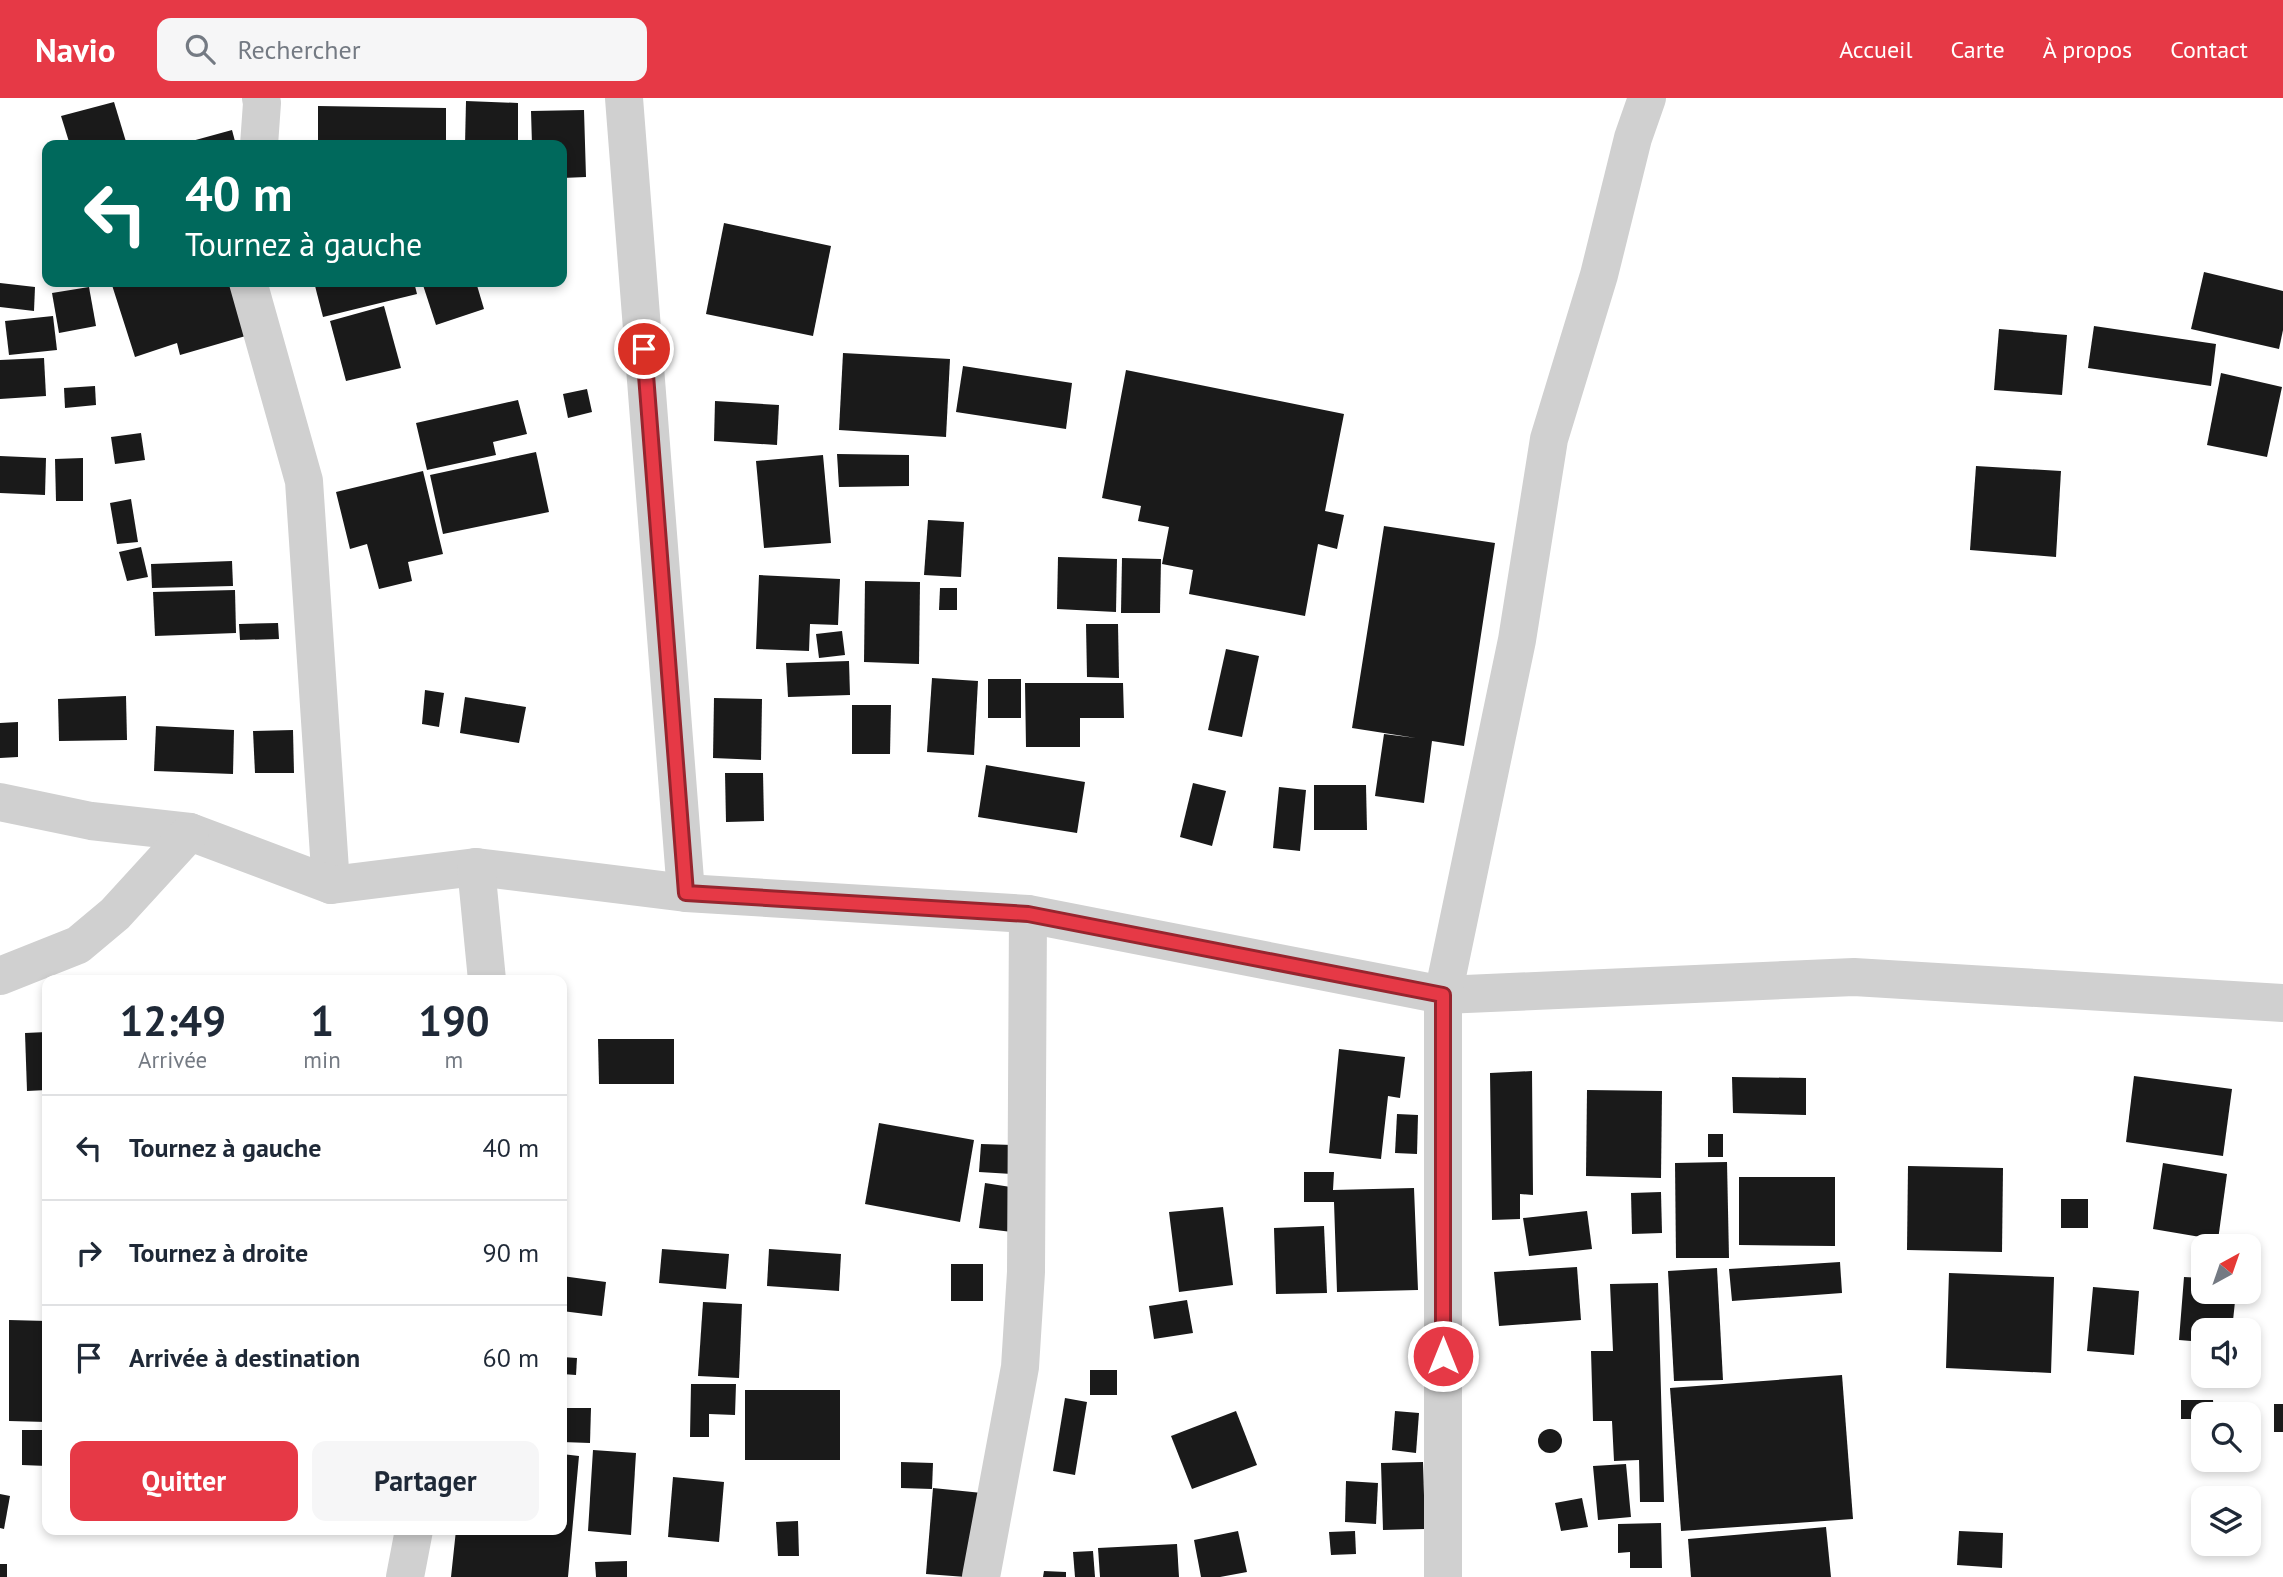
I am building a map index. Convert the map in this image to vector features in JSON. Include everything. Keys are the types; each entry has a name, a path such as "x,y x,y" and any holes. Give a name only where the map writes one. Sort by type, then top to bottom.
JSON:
{"street":[{"path":"259,140 261,98"},
{"path":"624,98 686,893"},
{"path":"1443,1577 1443,995 1517,640 1549,439 1599,275 1633,138 1647,98"},
{"path":"249,287 304,481 331,885"},
{"path":"0,802 91,821 190,832 331,885 476,867 686,893 1028,914 1443,995 1854,977 2283,1003"},
{"path":"0,976 78,946 115,915 190,832"},
{"path":"476,867 487,975"},
{"path":"981,1577 1020,1367 1026,1272 1028,914"},
{"path":"405,1577 413,1535"}],"building":[{"path":"466,101 518,103 518,140 465,140"},
{"path":"114,102 125,140 68,140 61,116"},
{"path":"318,106 446,108 446,140 318,140"},
{"path":"584,110 586,177 567,178 567,140 532,140 531,111"},
{"path":"232,130 235,140 196,140"},
{"path":"724,223 831,246 813,336 706,314"},
{"path":"2204,272 2283,291 2283,330 2279,349 2191,329"},
{"path":"0,283 35,287 34,311 0,307"},
{"path":"89,287 96,326 59,333 52,293"},
{"path":"113,287 235,287 249,335 180,355 177,343 135,357"},
{"path":"315,287 415,287 417,294 323,317"},
{"path":"424,287 477,287 484,309 436,325"},
{"path":"384,306 401,368 346,381 330,321"},
{"path":"53,316 57,350 9,355 5,321"},
{"path":"2094,326 2216,344 2211,386 2088,368"},
{"path":"1999,329 2067,335 2062,395 1994,390"},
{"path":"843,353 950,359 946,437 839,430"},
{"path":"44,358 46,396 0,399 0,360"},
{"path":"963,366 1072,383 1066,429 956,412"},
{"path":"1126,370 1344,414 1325,511 1344,515 1337,549 1318,544 1305,616 1189,594 1193,570 1162,564 1169,527 1138,521 1141,506 1102,498"},
{"path":"2221,373 2282,387 2267,457 2207,445"},
{"path":"95,386 96,405 65,408 64,388"},
{"path":"587,389 592,412 568,418 563,394"},
{"path":"518,400 527,434 493,442 496,455 427,470 416,423"},
{"path":"715,401 779,405 777,445 714,441"},
{"path":"141,433 145,460 115,464 111,437"},
{"path":"536,452 549,512 443,534 430,475"},
{"path":"837,454 909,455 909,486 839,487"},
{"path":"823,455 831,543 764,548 756,461"},
{"path":"0,456 46,458 45,495 0,493"},
{"path":"83,458 83,501 56,501 55,459"},
{"path":"1976,466 2061,471 2056,557 1970,550"},
{"path":"423,471 443,554 408,562 412,581 379,589 367,544 350,549 336,492"},
{"path":"131,499 138,542 117,544 110,503"},
{"path":"928,520 964,522 961,577 924,575"},
{"path":"1384,526 1495,543 1464,746 1432,741 1424,803 1375,796 1384,734 1416,738 1352,728"},
{"path":"141,547 148,577 127,581 119,552"},
{"path":"1058,557 1117,559 1116,612 1057,609"},
{"path":"1122,558 1161,559 1160,613 1121,613"},
{"path":"232,561 233,586 152,588 151,564"},
{"path":"759,575 840,579 838,625 810,624 809,651 756,649"},
{"path":"865,581 920,582 919,664 864,662"},
{"path":"940,588 957,588 957,610 939,610"},
{"path":"235,590 236,633 155,636 153,592"},
{"path":"278,623 279,639 240,640 239,624"},
{"path":"1086,624 1118,624 1119,678 1087,677"},
{"path":"842,631 845,655 819,658 816,634"},
{"path":"1226,649 1259,656 1242,737 1208,730"},
{"path":"849,661 850,695 788,697 786,663"},
{"path":"932,678 978,681 974,755 927,752"},
{"path":"988,679 1021,679 1021,718 988,718"},
{"path":"1025,683 1123,683 1124,718 1080,718 1080,747 1026,747"},
{"path":"425,690 444,693 439,727 422,724"},
{"path":"126,696 127,740 59,741 58,699"},
{"path":"465,697 526,707 519,743 460,733"},
{"path":"714,698 762,699 761,760 713,758"},
{"path":"852,705 891,705 890,754 852,754"},
{"path":"18,722 18,757 0,758 0,723"},
{"path":"156,726 234,730 233,774 154,771"},
{"path":"293,730 294,773 255,773 253,731"},
{"path":"986,765 1085,782 1077,833 978,817"},
{"path":"725,773 763,773 764,821 726,822"},
{"path":"1193,783 1226,791 1212,846 1180,837"},
{"path":"1314,785 1366,785 1367,830 1314,830"},
{"path":"1279,787 1306,790 1300,851 1273,848"},
{"path":"42,1032 42,1090 27,1091 25,1033"},
{"path":"598,1039 674,1039 674,1084 599,1084"},
{"path":"1339,1049 1405,1057 1400,1098 1388,1096 1381,1159 1329,1153"},
{"path":"1532,1071 1533,1195 1520,1194 1520,1219 1492,1220 1490,1073"},
{"path":"2134,1076 2232,1089 2223,1156 2126,1142"},
{"path":"1732,1077 1806,1078 1806,1115 1733,1113"},
{"path":"1587,1090 1662,1091 1661,1178 1586,1176"},
{"path":"1397,1114 1418,1115 1417,1154 1395,1153"},
{"path":"879,1123 974,1140 960,1222 865,1204"},
{"path":"1708,1134 1723,1134 1723,1157 1708,1157"},
{"path":"981,1144 1013,1145 1012,1174 979,1172"},
{"path":"1727,1162 1729,1258 1676,1258 1675,1163"},
{"path":"2163,1163 2227,1174 2219,1234 2191,1235 2153,1229"},
{"path":"1908,1166 2003,1168 2002,1252 1907,1250"},
{"path":"1304,1172 1334,1172 1333,1190 1414,1188 1418,1290 1337,1292 1334,1202 1304,1202"},
{"path":"1739,1177 1835,1177 1835,1246 1739,1245"},
{"path":"985,1183 1017,1188 1012,1232 979,1228"},
{"path":"1661,1192 1662,1233 1632,1234 1631,1193"},
{"path":"2061,1199 2088,1199 2088,1228 2061,1228"},
{"path":"1223,1207 1233,1285 1179,1292 1169,1212"},
{"path":"1587,1211 1592,1249 1529,1256 1523,1218"},
{"path":"1324,1226 1327,1293 1276,1294 1274,1228"},
{"path":"662,1249 729,1254 726,1289 659,1283"},
{"path":"769,1249 841,1254 839,1291 767,1286"},
{"path":"1840,1262 1842,1293 1732,1301 1729,1269"},
{"path":"951,1264 983,1264 983,1301 951,1301"},
{"path":"1577,1267 1581,1320 1499,1326 1494,1272"},
{"path":"1717,1268 1723,1380 1674,1381 1668,1271"},
{"path":"1949,1273 2054,1277 2051,1373 1946,1368"},
{"path":"567,1277 606,1282 602,1316 567,1312"},
{"path":"2184,1277 2191,1277 2191,1304 2235,1304 2233,1318 2191,1318 2191,1341 2179,1340"},
{"path":"1658,1283 1664,1502 1640,1502 1639,1460 1614,1461 1612,1421 1593,1421 1591,1351 1613,1351 1610,1284"},
{"path":"2093,1287 2139,1291 2134,1355 2087,1351"},
{"path":"1187,1300 1193,1333 1154,1339 1149,1306"},
{"path":"703,1302 742,1304 739,1378 698,1376"},
{"path":"9,1320 42,1321 42,1422 9,1421"},
{"path":"567,1357 577,1358 576,1375 567,1374"},
{"path":"1090,1370 1117,1370 1117,1395 1090,1395"},
{"path":"1842,1375 1853,1519 1681,1531 1670,1388"},
{"path":"691,1384 736,1384 735,1415 709,1414 709,1437 690,1437"},
{"path":"745,1390 840,1390 840,1460 745,1460"},
{"path":"1065,1398 1087,1402 1075,1475 1053,1471"},
{"path":"2181,1400 2213,1400 2191,1402 2191,1419 2181,1419"},
{"path":"2274,1404 2283,1404 2283,1432 2274,1432"},
{"path":"567,1408 591,1408 590,1443 567,1442"},
{"path":"1236,1411 1257,1465 1192,1489 1171,1436"},
{"path":"1395,1411 1419,1413 1416,1453 1392,1450"},
{"path":"1545,1429 1555,1429 1562,1436 1562,1446 1555,1453 1545,1453 1538,1446 1538,1436"},
{"path":"22,1430 42,1430 42,1466 22,1465"},
{"path":"593,1450 636,1453 631,1535 588,1531"},
{"path":"567,1455 579,1456 568,1577 451,1577 455,1535 567,1535"},
{"path":"901,1462 933,1463 932,1489 901,1488"},
{"path":"1423,1462 1425,1529 1383,1530 1381,1463"},
{"path":"1626,1464 1631,1517 1598,1520 1593,1466"},
{"path":"673,1477 724,1482 719,1542 668,1537"},
{"path":"1346,1481 1378,1483 1376,1524 1345,1522"},
{"path":"933,1488 982,1493 966,1577 926,1574"},
{"path":"0,1494 10,1496 4,1529 0,1528"},
{"path":"1582,1498 1588,1527 1561,1531 1555,1503"},
{"path":"798,1521 799,1556 778,1556 776,1522"},
{"path":"1661,1523 1662,1568 1630,1568 1630,1552 1618,1553 1618,1524"},
{"path":"1826,1527 1831,1577 1691,1577 1688,1539"},
{"path":"1238,1531 1247,1572 1201,1577 1194,1540"},
{"path":"1355,1531 1356,1554 1331,1555 1329,1532"},
{"path":"1959,1531 2003,1533 2002,1568 1957,1565"},
{"path":"1177,1544 1179,1577 1100,1577 1098,1548"},
{"path":"1093,1551 1095,1577 1075,1577 1073,1552"},
{"path":"627,1561 627,1577 596,1577 595,1562"},
{"path":"0,1564 7,1564 7,1577 0,1577"},
{"path":"1044,1571 1066,1572 1066,1577 1043,1577"}],"route":[{"path":"644,349 686,893 1028,914 1443,995 1443,1356"}]}
